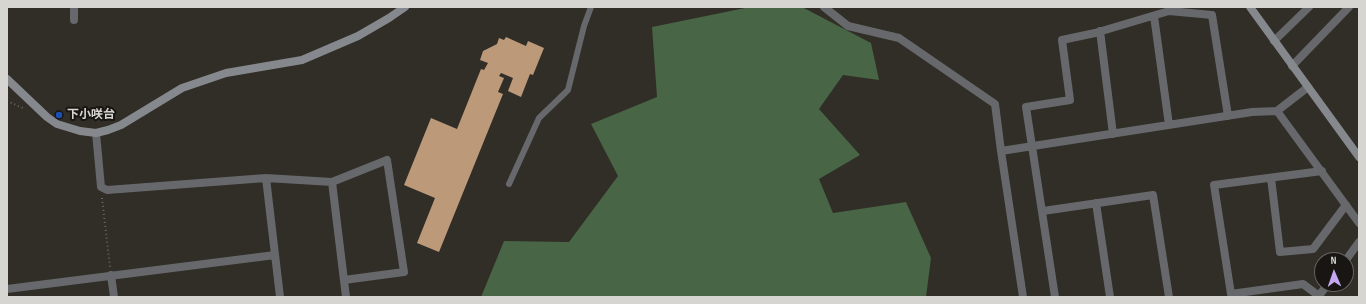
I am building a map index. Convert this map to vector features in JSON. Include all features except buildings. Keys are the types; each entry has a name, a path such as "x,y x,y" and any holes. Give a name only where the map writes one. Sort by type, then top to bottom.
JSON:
{"street":[{"path":"74,7 74,20"},
{"path":"7,79 47,117 57,124 80,131 96,133 122,125 182,88 203,80 226,73 309,58 358,36 405,7"},
{"path":"824,7 848,26 900,38 995,104 1023,297"},
{"path":"1250,7 1359,157"},
{"path":"1274,41 1309,7"},
{"path":"1292,66 1349,7"},
{"path":"1055,297 1026,107 1070,100 1062,40 1100,32 1169,11 1212,15 1228,116"},
{"path":"1154,16 1169,125"},
{"path":"1100,32 1113,134"},
{"path":"1001,151 1228,116 1277,111 1308,87"},
{"path":"1277,111 1359,223"},
{"path":"96,133 101,187 107,190 266,178 332,182 387,160 404,272 344,280"},
{"path":"1319,296 1303,284 1231,294 1214,185 1322,171"},
{"path":"266,178 280,297"},
{"path":"1271,178 1280,252 1313,249 1346,204"},
{"path":"332,182 346,297"},
{"path":"1042,211 1153,195 1169,297"},
{"path":"1096,203 1110,297"},
{"path":"1352,252 1359,242"},
{"path":"7,288 275,255"},
{"path":"111,275 114,297"}],"lane":[{"path":"509,184 538,118 568,90 584,26 592,7"}],"path":[{"path":"7,101 28,111"},
{"path":"101,187 111,275"}],"green space":[{"path":"750,7 802,7 871,43 879,80 843,75 819,109 860,155 819,179 833,213 906,202 931,258 926,297 481,297 504,241 569,242 618,176 591,124 657,97 652,27"}],"place":[{"name":"下小咲台","path":"59,115"}]}
